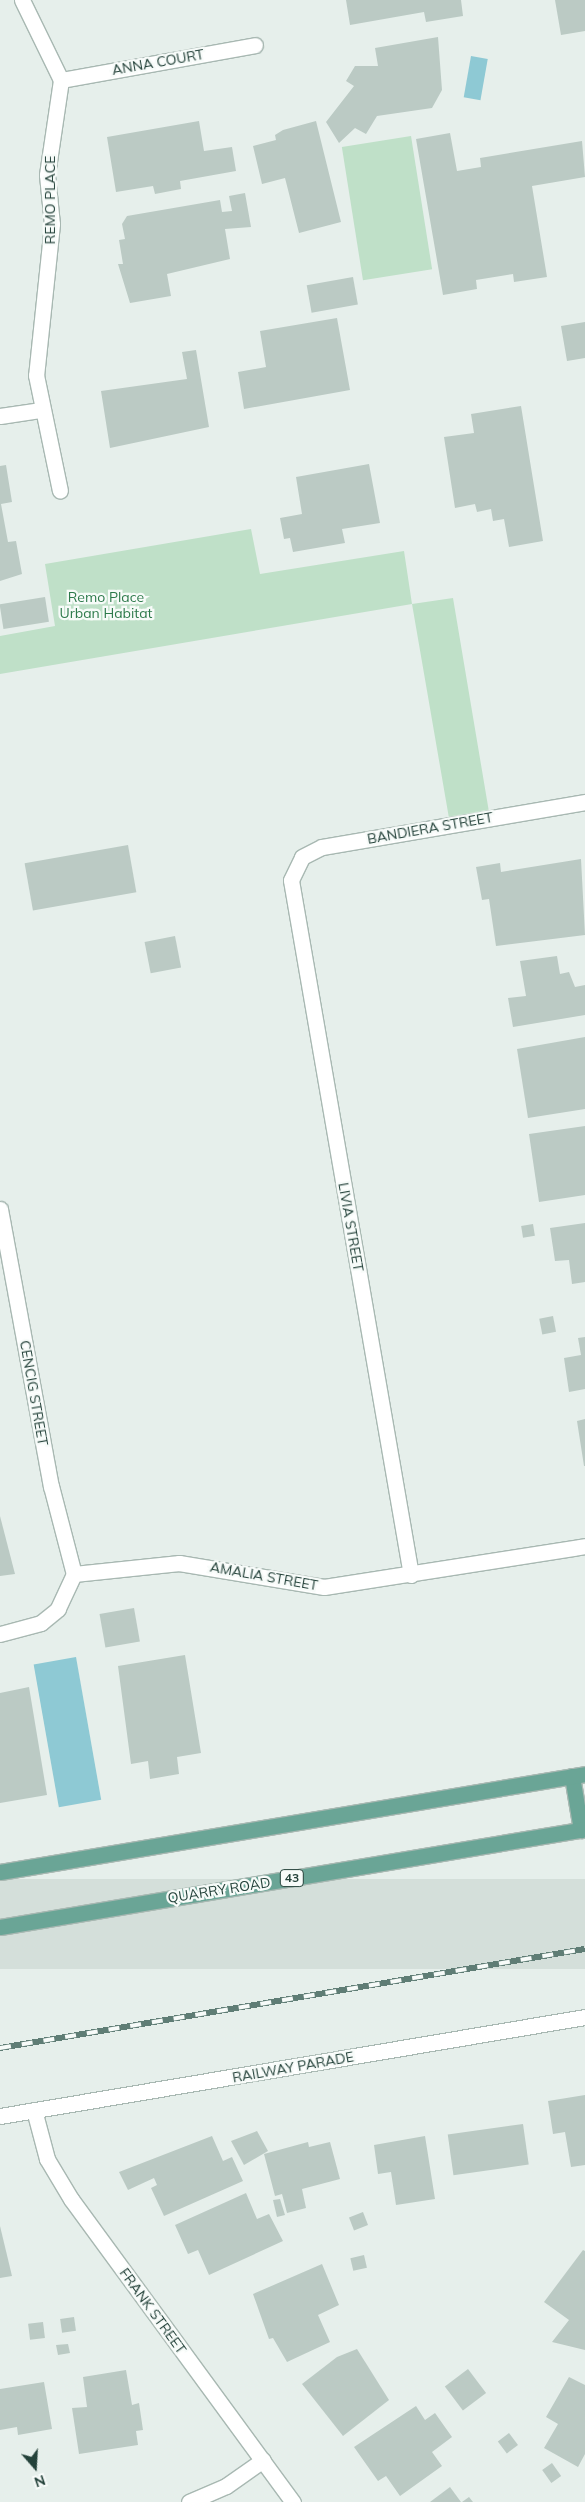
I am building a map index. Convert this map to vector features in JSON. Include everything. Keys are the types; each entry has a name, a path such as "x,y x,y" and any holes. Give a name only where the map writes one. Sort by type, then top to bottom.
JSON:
{"main road":[{"path":"0,1872 578,1775 583,1829"},
{"name":"QUARRY ROAD","path":"0,1927 583,1829"}],"street":[{"path":"22,0 61,80"},
{"name":"ANNA COURT","path":"61,80 255,45"},
{"name":"REMO PLACE","path":"60,491 40,410 36,375 52,224 47,175 61,80"},
{"path":"0,416 40,410"},
{"name":"BANDIERA STREET","path":"291,880 302,858 322,847 585,802"},
{"name":"LIVIA STREET","path":"291,880 411,1575"},
{"name":"CENCIG STREET","path":"0,1209 51,1486 74,1574"},
{"name":"AMALIA STREET","path":"74,1574 180,1563 324,1587 411,1575 585,1546"},
{"path":"0,1634 41,1623 58,1609 74,1574"},
{"name":"RAILWAY PARADE","path":"0,2116 585,2018"},
{"name":"FRANK STREET","path":"34,2110 47,2159 71,2199 294,2502"},
{"path":"189,2502 226,2486 263,2460"}],"shaded area":[{"path":"0,1879 585,1879 585,1969 0,1969"}],"green space":[{"path":"411,136 432,269 363,280 342,147"},
{"name":"Remo Place Urban Habitat","path":"251,529 260,574 404,551 412,604 0,674 0,636 55,626 45,564"},
{"path":"453,598 490,818 450,824 412,604"}],"water":[{"path":"471,56 488,59 480,100 464,97"},
{"path":"76,1657 101,1800 59,1807 34,1664"}],"building":[{"path":"346,0 461,0 463,16 426,22 424,12 350,25"},
{"path":"555,0 585,0 585,31 561,35"},
{"path":"438,37 442,90 432,108 377,116 366,134 355,128 339,143 326,122 354,86 346,81 355,66 378,66 375,48"},
{"path":"199,121 204,151 232,147 236,171 180,181 181,189 155,194 153,186 116,192 107,137"},
{"path":"316,121 341,222 299,233 285,178 262,184 253,146 276,140 275,135 283,130"},
{"path":"450,133 457,171 481,167 480,158 582,141 585,177 532,186 547,277 514,282 513,274 476,280 477,289 443,295 416,139"},
{"path":"245,193 251,227 225,229 230,259 167,274 171,296 130,303 118,264 123,264 119,240 125,239 122,224 127,216 220,200 222,212 232,211 229,196"},
{"path":"353,277 358,305 312,313 307,285"},
{"path":"337,318 350,390 244,409 238,372 266,367 260,331"},
{"path":"585,322 585,358 567,361 561,326"},
{"path":"196,350 209,427 110,448 101,391 187,379 182,352"},
{"path":"521,406 543,541 509,547 504,519 493,521 491,509 477,512 475,504 455,508 444,437 474,433 471,414"},
{"path":"369,464 380,523 342,529 345,543 293,552 290,538 284,539 280,518 302,514 296,477"},
{"path":"6,465 12,502 1,504 8,542 16,541 22,574 0,581 0,466"},
{"path":"45,597 49,622 3,629 0,604"},
{"path":"128,845 136,892 33,911 25,863"},
{"path":"581,859 585,935 496,946 489,899 482,900 476,867 500,863 501,872"},
{"path":"175,936 181,967 151,973 145,942"},
{"path":"557,956 560,974 569,972 575,987 585,985 585,1015 513,1027 508,998 526,996 520,961"},
{"path":"585,1037 585,1109 528,1118 517,1049"},
{"path":"585,1126 585,1195 539,1202 529,1134"},
{"path":"585,1223 585,1282 572,1284 569,1260 555,1261 550,1228"},
{"path":"533,1224 535,1236 523,1238 521,1226"},
{"path":"553,1316 556,1332 542,1334 539,1319"},
{"path":"585,1337 585,1389 569,1392 564,1358 581,1355 578,1338"},
{"path":"585,1419 585,1466 584,1466 577,1421"},
{"path":"0,1516 15,1574 0,1576"},
{"path":"134,1608 140,1641 105,1648 100,1614"},
{"path":"185,1655 201,1753 177,1757 179,1774 150,1779 148,1761 131,1764 118,1666"},
{"path":"29,1687 47,1795 0,1803 0,1693"},
{"path":"585,2095 585,2165 571,2167 565,2132 553,2134 548,2101"},
{"path":"523,2124 529,2165 453,2175 448,2135"},
{"path":"257,2131 268,2151 244,2165 231,2141"},
{"path":"212,2136 223,2161 232,2157 243,2181 164,2216 151,2188 157,2185 154,2178 128,2190 119,2172"},
{"path":"425,2136 435,2199 396,2205 391,2172 378,2174 374,2145"},
{"path":"308,2142 309,2147 330,2142 340,2179 302,2189 306,2208 287,2213 282,2194 275,2196 264,2154"},
{"path":"246,2193 257,2219 269,2214 283,2241 209,2275 198,2250 188,2254 175,2225"},
{"path":"280,2199 285,2215 277,2217 273,2200"},
{"path":"363,2212 368,2225 354,2230 349,2217"},
{"path":"0,2226 12,2276 0,2278"},
{"path":"583,2250 585,2251 585,2350 552,2342 569,2320 544,2302"},
{"path":"364,2255 367,2268 353,2271 350,2258"},
{"path":"322,2264 339,2305 318,2315 330,2342 287,2362 273,2338 269,2339 253,2294"},
{"path":"74,2317 76,2331 62,2333 60,2319"},
{"path":"43,2322 45,2338 30,2340 28,2324"},
{"path":"68,2344 70,2353 58,2355 56,2345"},
{"path":"357,2349 389,2400 343,2436 302,2384 337,2357"},
{"path":"468,2369 486,2393 463,2410 445,2386"},
{"path":"126,2370 132,2405 139,2403 143,2430 136,2431 138,2445 79,2454 72,2408 87,2407 83,2377"},
{"path":"569,2377 585,2385 585,2454 578,2467 544,2448 558,2424 546,2417"},
{"path":"44,2382 52,2429 18,2435 17,2427 0,2430 0,2389"},
{"path":"416,2406 425,2420 435,2413 452,2437 432,2452 442,2466 400,2496 386,2476 378,2481 354,2447"},
{"path":"509,2433 518,2445 507,2453 498,2441"},
{"path":"552,2463 561,2476 551,2483 542,2470"},
{"path":"450,2487 461,2502 430,2502"},
{"path":"469,2497 473,2502 462,2502"}],"railway":[{"path":"0,2048 585,1949"}]}
